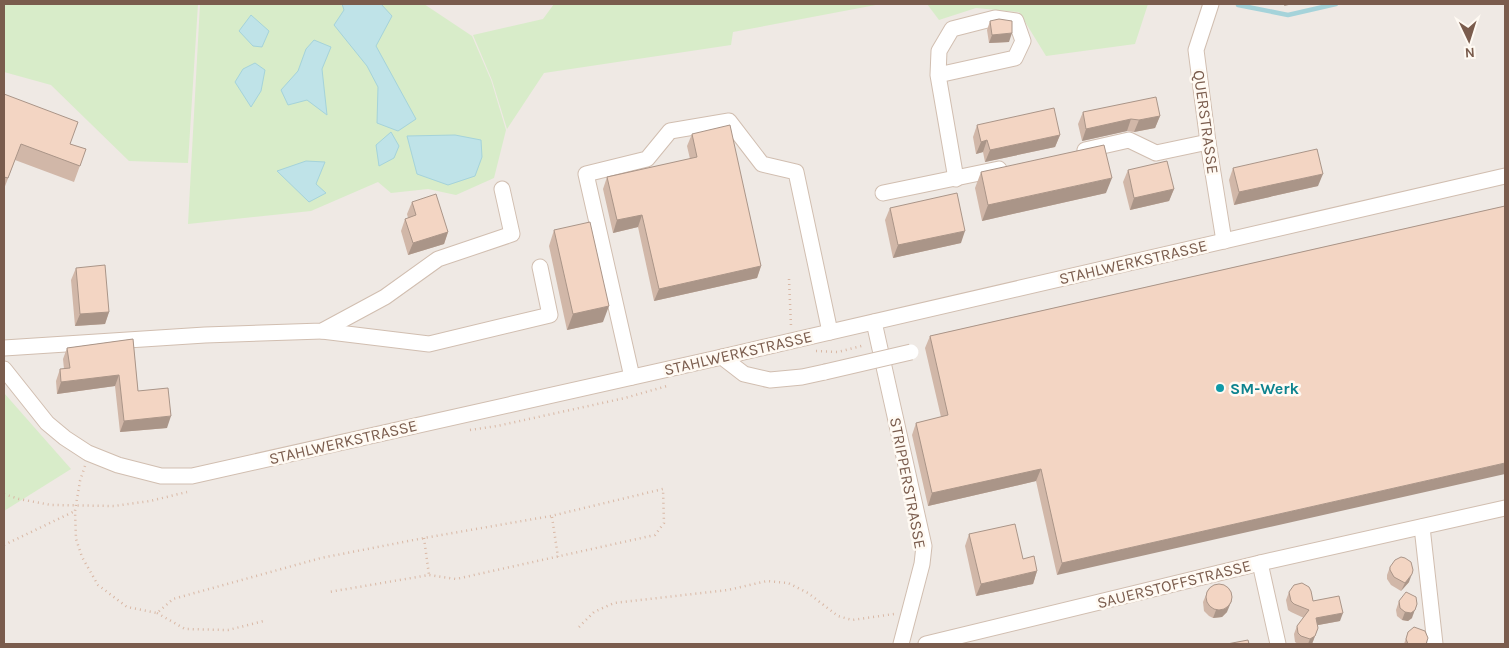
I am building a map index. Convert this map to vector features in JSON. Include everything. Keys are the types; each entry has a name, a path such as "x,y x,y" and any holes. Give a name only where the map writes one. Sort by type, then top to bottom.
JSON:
{"street":[{"name":"QUERSTRASSE","path":"1211,4 1196,50 1224,242"},
{"path":"938,75 1015,58 1023,41 1016,21 995,18 952,28 939,51 938,75 956,179"},
{"path":"632,377 586,174 647,159 670,131 729,121 762,164 796,172 830,332"},
{"path":"1072,153 1129,140 1156,153 1208,142"},
{"path":"883,193 1014,166"},
{"name":"STAHLWERKSTRASSE","path":"4,369 48,423 65,438 88,453 118,464 162,476 192,476 722,357 1505,176"},
{"path":"322,330 385,297 438,259 512,234 502,189"},
{"path":"4,348 205,335 322,330 429,344 550,315 540,267"},
{"name":"STRIPPERSTRASSE","path":"874,322 924,546 922,564 900,644"},
{"path":"722,357 744,374 770,380 802,377 911,352"},
{"name":"SAUERSTOFFSTRASSE","path":"926,644 1260,563 1505,508"},
{"path":"1422,527 1435,644"},
{"path":"1260,563 1278,644"}],"path":[{"path":"788,279 790,321 794,340"},
{"path":"88,453 80,481 75,511 76,539 82,557 98,585 128,607 157,613 185,630 228,630 264,621"},
{"path":"157,613 173,599 321,558 552,516 663,488 664,522 655,535 456,579 429,575 329,592"},
{"path":"4,545 75,511"},
{"path":"552,516 558,557"},
{"path":"424,538 429,575"},
{"path":"579,627 594,612 614,603 728,590 767,581 788,583 808,594 838,616 852,620 910,611"}],"shaded area":[{"path":"4,4 1505,4 1505,644 4,644"}],"green space":[{"path":"4,4 198,4 188,163 129,161 51,85 4,72"},
{"path":"200,4 424,4 472,36 491,80 506,130 494,178 456,195 428,189 391,193 378,182 311,211 188,224"},
{"path":"554,4 881,4 733,32 731,45 544,73 507,129 492,80 473,35 543,19"},
{"path":"927,4 1148,4 1135,44 1046,56 1019,12 976,8 939,20"},
{"path":"4,393 71,469 4,511"}],"water":[{"path":"342,4 381,4 392,16 376,46 416,119 398,131 377,123 378,87 367,66 334,25 344,10"},
{"path":"251,15 269,31 262,47 253,46 239,31"},
{"path":"314,40 331,47 322,69 327,115 307,100 288,105 281,90 298,71 306,49"},
{"path":"255,63 265,70 261,91 251,107 235,82 243,69"},
{"path":"391,132 399,146 394,158 379,166 376,145"},
{"path":"455,135 481,140 482,157 475,176 448,185 417,174 407,136"},
{"path":"306,161 325,162 316,184 326,193 309,202 277,171"}],"building":[{"path":"999,19 1012,21 1012,33 992,35 990,21"},
{"path":"4,94 78,122 70,144 86,149 80,166 21,144 8,178 4,177"},
{"path":"1156,97 1160,116 1139,120 1131,119 1086,129 1083,112"},
{"path":"1054,108 1060,135 990,150 987,140 981,142 977,125"},
{"path":"730,125 761,266 659,289 642,215 617,220 607,177 697,157 692,134"},
{"path":"1104,145 1112,178 988,205 981,172"},
{"path":"1317,149 1323,174 1239,192 1233,168"},
{"path":"1167,161 1174,189 1134,198 1128,170"},
{"path":"957,193 965,231 898,245 890,208"},
{"path":"436,194 448,232 413,243 405,219 416,215 412,202"},
{"name":"SM-Werk","path":"1505,206 1505,463 1062,563 1041,469 932,493 916,423 948,415 930,336"},
{"path":"590,222 609,306 573,314 554,230"},
{"path":"105,265 109,312 80,314 76,268"},
{"path":"133,339 138,391 168,388 171,416 124,421 119,375 61,382 60,369 70,368 67,348"},
{"path":"1015,524 1023,559 1034,556 1037,571 981,584 969,534"},
{"path":"1401,557 1411,562 1413,570 1405,583 1394,577 1390,570 1395,560"},
{"path":"1302,583 1309,587 1313,601 1339,596 1343,613 1316,618 1318,628 1315,636 1310,639 1298,633 1297,626 1309,610 1294,604 1291,601 1289,592 1294,585"},
{"path":"1219,584 1228,588 1232,597 1228,606 1219,610 1210,606 1206,597 1210,588"},
{"path":"1406,592 1416,597 1417,604 1415,610 1411,613 1405,612 1400,608 1399,601"},
{"path":"1414,627 1425,631 1428,638 1426,644 1408,644 1406,639 1408,632"},
{"path":"1248,640 1249,644 1227,644"}],"waterway":[{"path":"1238,5 1288,15 1336,4"}],"place":[{"name":"SM-Werk","path":"1220,388"}]}
